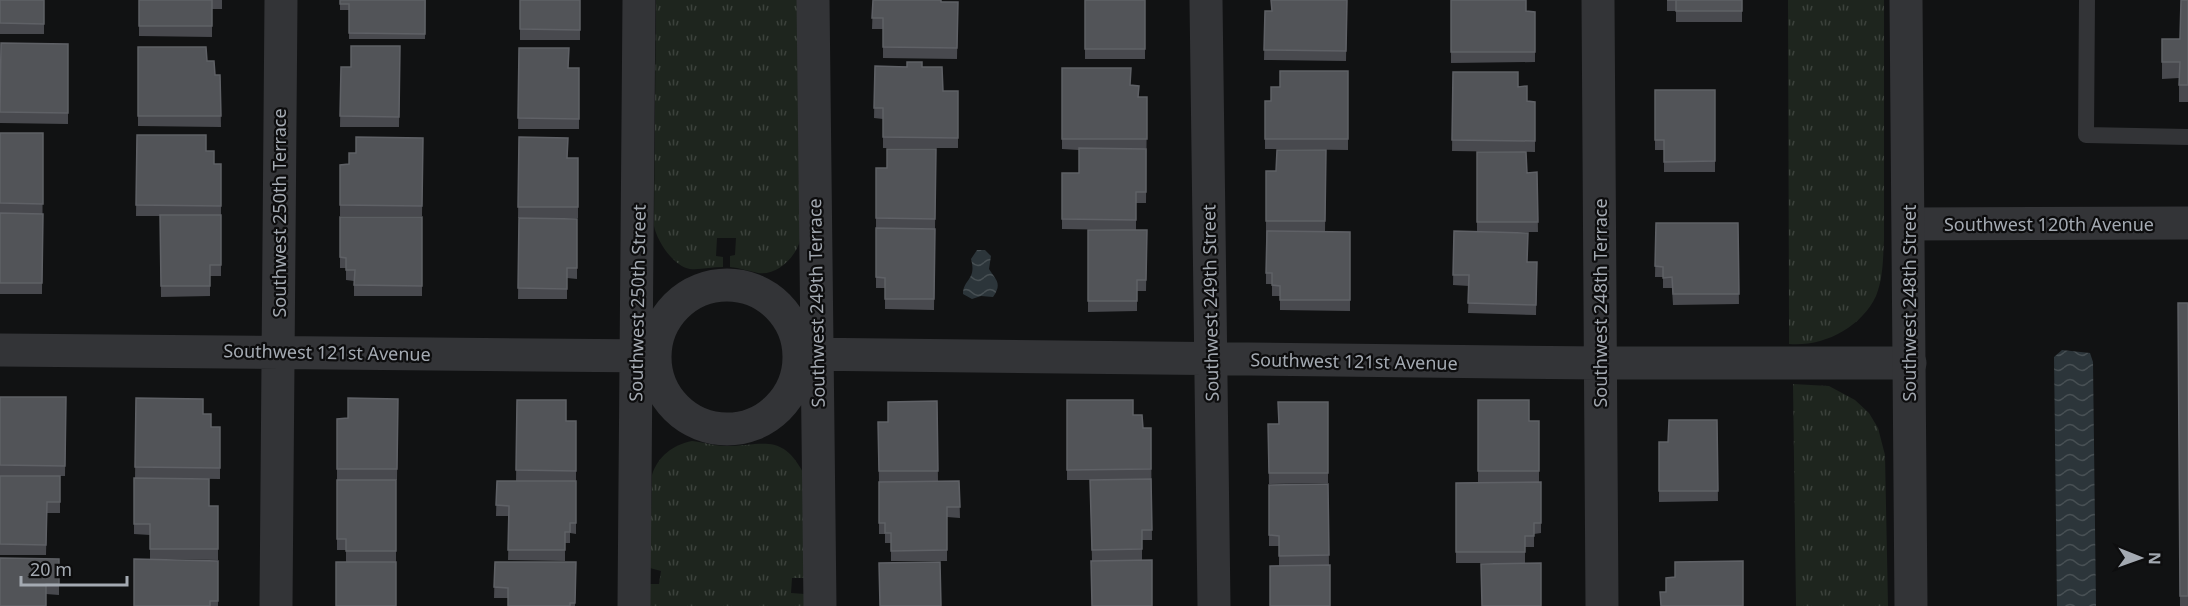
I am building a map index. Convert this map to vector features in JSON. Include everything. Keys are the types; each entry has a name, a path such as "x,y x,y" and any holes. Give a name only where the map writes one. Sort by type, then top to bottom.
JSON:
{"street":[{"name":"Southwest 250th Terrace","path":"276,606 281,0"},
{"name":"Southwest 250th Street","path":"634,606 645,356 639,0"},
{"name":"Southwest 249th Terrace","path":"813,0 808,354 820,606"},
{"name":"Southwest 249th Street","path":"1206,0 1214,606"},
{"name":"Southwest 248th Terrace","path":"1598,0 1602,606"},
{"name":"Southwest 248th Street","path":"1906,0 1911,606"},
{"name":"Southwest 120th Avenue","path":"1909,224 2188,223"},
{"path":"725,284 753,289 777,304 808,354 787,398 777,410 750,426 736,429 706,426 679,411 661,386 656,372 645,356 669,315 684,299 704,288 725,284"},
{"name":"Southwest 121st Avenue","path":"0,350 645,356"},
{"name":"Southwest 121st Avenue","path":"808,354 1600,363 1910,363"}],"lane":[{"path":"2087,0 2086,135 2188,137"}],"green space":[{"path":"656,0 799,0 800,240 790,259 772,272 758,273 730,267 730,256 735,255 736,238 717,238 716,256 723,257 723,267 694,269 684,267 672,258 658,239 654,226"},
{"path":"1788,0 1884,0 1884,240 1880,283 1869,307 1851,326 1828,339 1802,344 1789,344"},
{"path":"1793,384 1829,386 1855,400 1869,413 1878,428 1885,455 1888,606 1796,606"},
{"path":"692,441 725,446 770,444 787,451 795,459 803,472 804,578 792,578 791,593 805,594 805,606 650,606 650,584 659,584 661,571 650,568 652,475 658,462 667,452"}],"water":[{"path":"977,250 985,250 991,256 989,269 998,285 993,297 981,296 972,299 963,294 972,271 971,259"},
{"path":"2062,350 2090,353 2093,362 2096,606 2057,606 2054,357"}],"building":[{"path":"0,0 44,0 44,24 0,23"},
{"path":"139,0 212,0 212,26 139,26"},
{"path":"340,0 425,0 425,34 349,33 349,4 340,4"},
{"path":"520,0 580,0 580,30 520,29"},
{"path":"873,0 958,2 957,48 883,47 883,18 872,18"},
{"path":"1085,0 1145,0 1145,49 1085,49"},
{"path":"1271,0 1347,0 1346,51 1264,50 1265,11 1272,11"},
{"path":"1451,0 1526,0 1526,11 1535,12 1535,52 1451,52"},
{"path":"1676,0 1742,0 1742,11 1676,11"},
{"path":"2181,0 2188,0 2188,85 2179,85 2180,62 2162,62 2162,39 2180,39"},
{"path":"1,43 68,44 68,113 0,112"},
{"path":"351,46 400,46 399,117 340,116 341,67 351,67"},
{"path":"138,47 206,47 207,61 214,61 215,75 220,75 221,116 138,116"},
{"path":"519,48 569,48 568,68 579,68 579,119 518,118"},
{"path":"907,62 922,62 922,67 942,67 943,91 958,91 958,138 883,137 883,108 874,108 875,66 907,67"},
{"path":"1062,68 1131,68 1130,85 1139,86 1138,97 1147,97 1147,139 1062,139"},
{"path":"1280,71 1348,71 1348,139 1265,139 1265,101 1271,101 1271,87 1280,87"},
{"path":"1453,72 1518,72 1518,87 1527,86 1527,101 1535,102 1535,141 1452,140"},
{"path":"1655,90 1715,90 1715,161 1664,162 1664,140 1655,140"},
{"path":"0,133 43,133 43,204 0,203"},
{"path":"137,135 206,135 206,151 214,151 214,164 221,164 221,206 136,205"},
{"path":"356,137 423,138 422,206 340,205 340,165 349,164 349,153 356,153"},
{"path":"519,137 568,138 567,158 578,158 578,207 518,207"},
{"path":"1079,148 1146,149 1146,192 1136,192 1136,220 1062,219 1062,173 1079,173"},
{"path":"887,149 936,149 935,219 876,218 876,168 887,168"},
{"path":"1277,150 1326,150 1325,221 1266,221 1266,171 1276,171"},
{"path":"1477,152 1526,152 1527,173 1537,172 1538,222 1477,222"},
{"path":"0,213 43,214 42,283 0,283"},
{"path":"160,215 221,215 221,265 210,265 210,286 161,286"},
{"path":"340,217 422,217 422,286 354,285 355,270 346,270 346,258 340,257"},
{"path":"519,218 577,219 577,268 567,268 567,289 518,288"},
{"path":"1656,223 1738,223 1739,294 1673,294 1672,277 1663,278 1663,267 1655,266"},
{"path":"876,228 935,229 934,299 885,299 885,278 876,277"},
{"path":"1088,230 1147,230 1146,280 1137,280 1137,301 1088,301"},
{"path":"1267,231 1350,232 1350,300 1280,300 1280,286 1272,285 1272,273 1266,273"},
{"path":"1454,231 1528,233 1527,262 1537,262 1536,305 1468,303 1469,275 1453,275"},
{"path":"2178,303 2188,303 2188,596 2180,596"},
{"path":"0,397 66,397 65,466 0,465"},
{"path":"136,398 203,399 203,414 211,414 211,427 220,427 220,468 135,467"},
{"path":"348,398 398,399 397,469 337,469 337,419 348,418"},
{"path":"517,400 566,400 566,421 576,421 576,471 516,470"},
{"path":"1067,400 1133,400 1133,415 1142,415 1143,428 1151,428 1151,469 1067,470"},
{"path":"1478,400 1529,400 1529,421 1539,421 1539,471 1478,471"},
{"path":"937,401 938,471 879,471 878,422 888,422 888,402"},
{"path":"1278,402 1328,402 1328,473 1269,473 1268,424 1279,424"},
{"path":"1669,420 1717,420 1718,491 1659,491 1659,442 1668,442"},
{"path":"0,476 60,476 60,502 47,502 46,545 0,544"},
{"path":"134,478 209,479 209,506 218,506 218,549 150,549 150,524 134,524"},
{"path":"1151,479 1152,530 1142,530 1142,549 1092,550 1090,480"},
{"path":"337,480 396,480 396,551 346,551 346,539 337,539"},
{"path":"497,481 576,481 576,523 570,523 570,532 565,532 565,550 508,550 509,506 496,505"},
{"path":"959,481 960,507 947,507 947,550 891,551 891,533 885,533 885,523 879,523 879,482"},
{"path":"1541,482 1541,523 1534,523 1534,536 1525,536 1525,552 1456,552 1456,483"},
{"path":"1328,484 1329,555 1279,556 1279,536 1269,535 1269,485"},
{"path":"0,558 59,559 59,584 46,584 46,606 0,606"},
{"path":"134,559 218,561 218,601 210,601 210,606 134,606"},
{"path":"1152,560 1152,606 1092,606 1091,561"},
{"path":"1743,561 1743,606 1661,606 1660,592 1666,592 1666,578 1675,577 1675,562"},
{"path":"336,562 396,562 396,606 336,606"},
{"path":"495,562 576,562 575,603 570,603 570,606 508,606 508,588 494,587"},
{"path":"940,562 941,606 880,606 879,563"},
{"path":"1541,563 1541,606 1482,606 1481,564"},
{"path":"1330,565 1330,606 1270,606 1270,566"}]}
